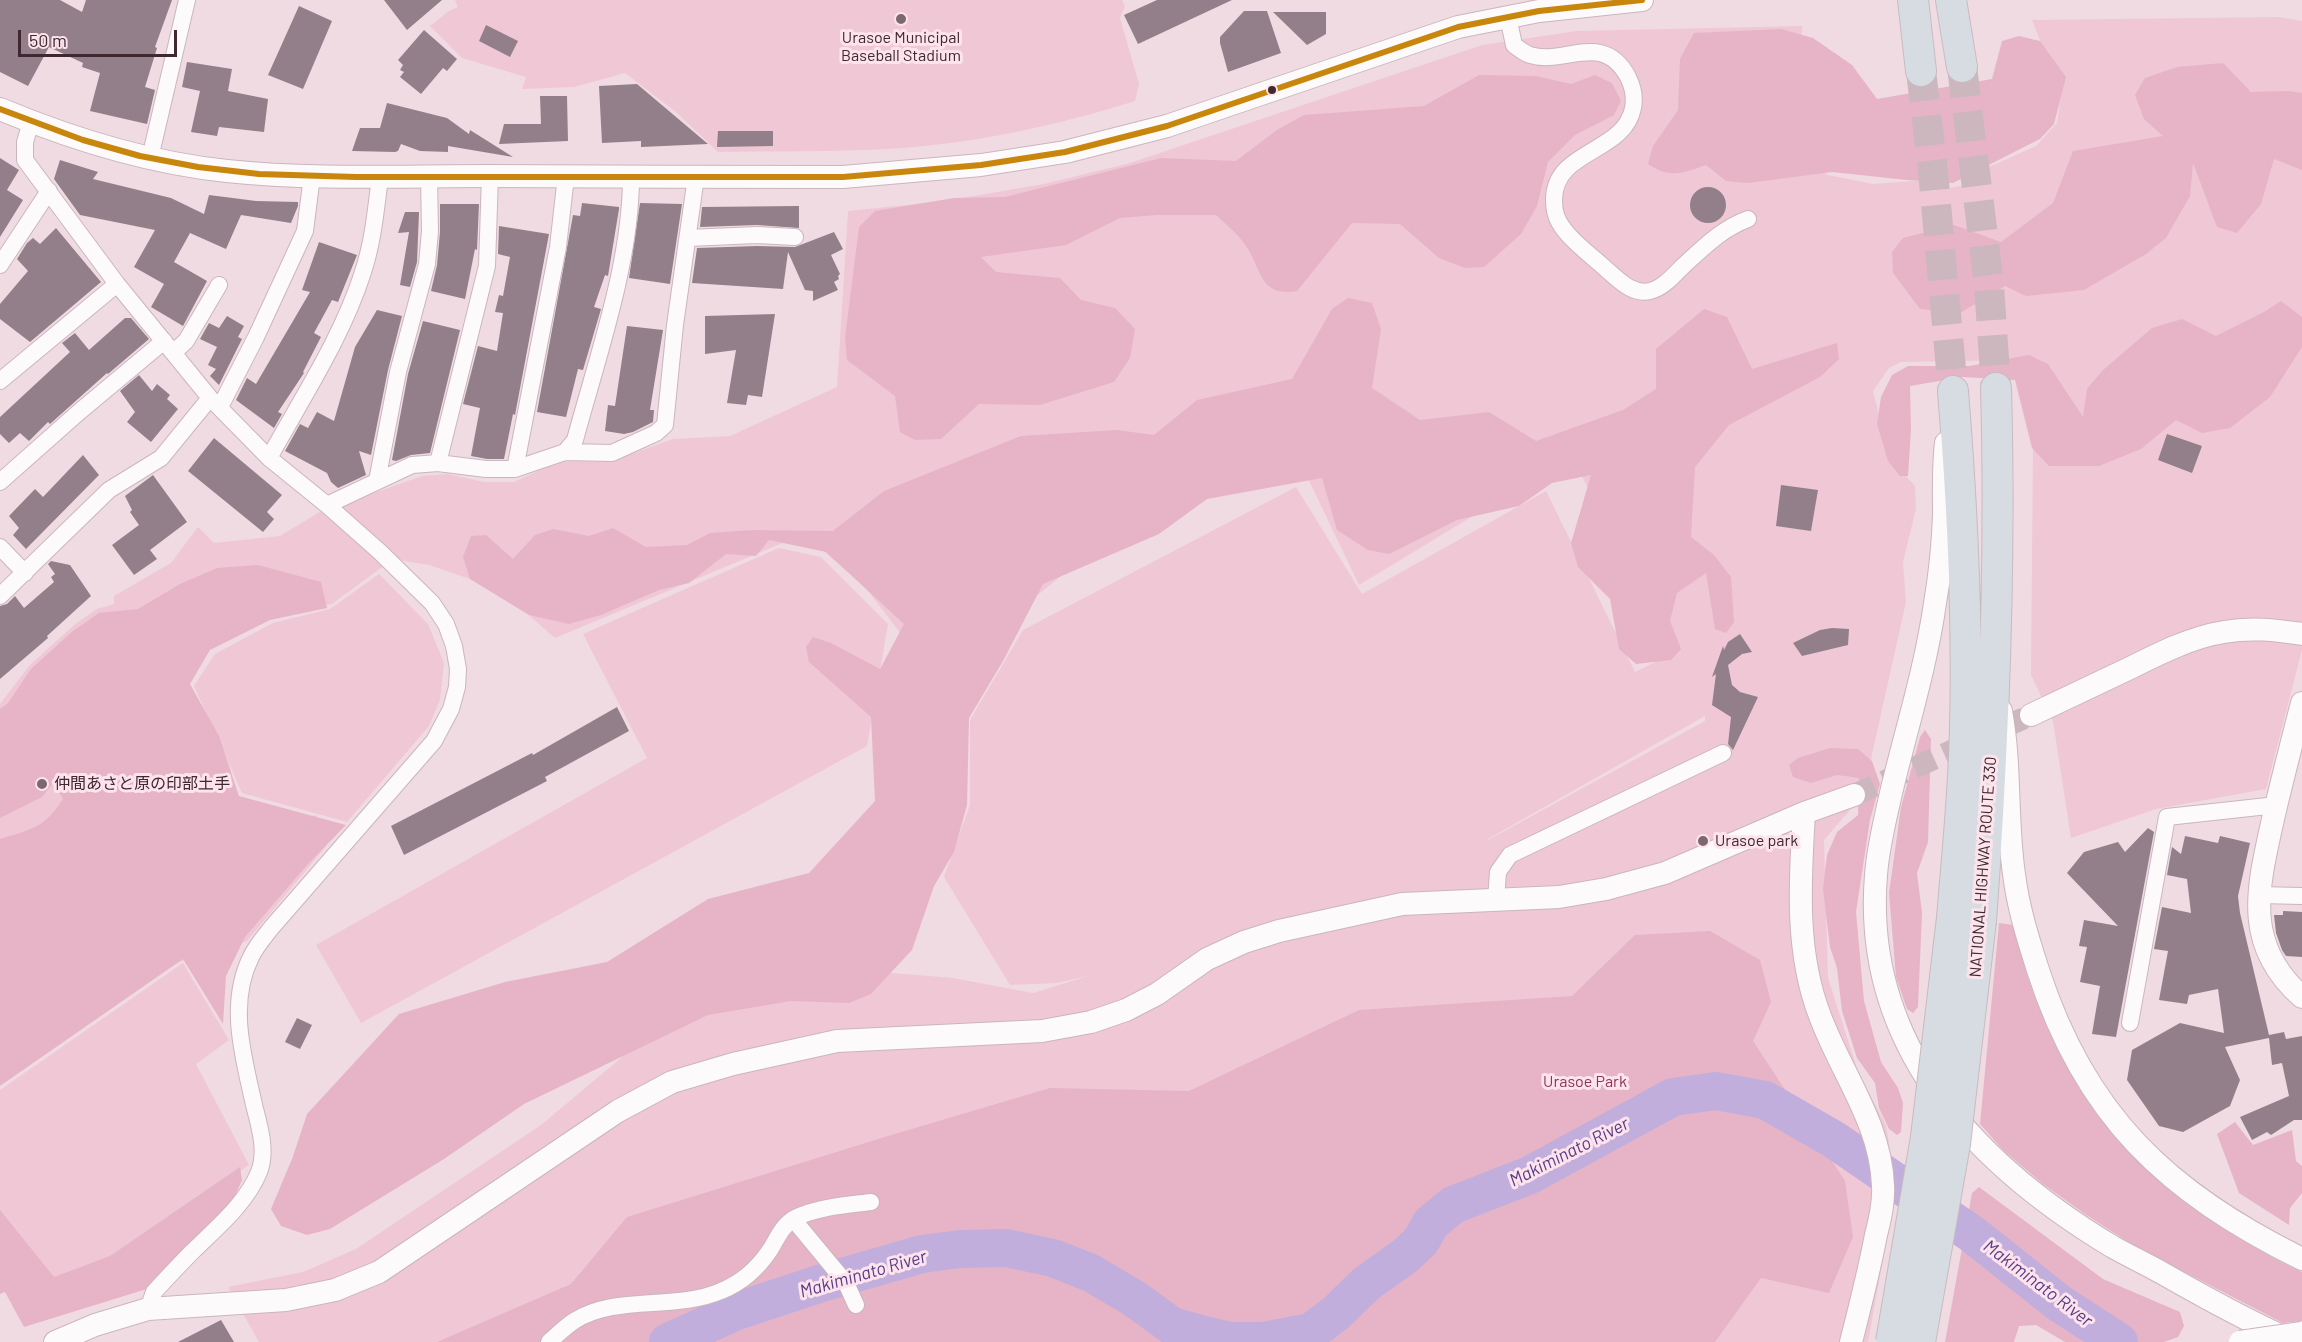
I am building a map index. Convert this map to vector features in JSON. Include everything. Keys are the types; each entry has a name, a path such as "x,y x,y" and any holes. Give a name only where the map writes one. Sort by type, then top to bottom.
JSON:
{"highway":[{"path":"1913,0 1921,71"},
{"path":"1951,0 1962,67"},
{"name":"NATIONAL HIGHWAY ROUTE 330","path":"1891,1342 1926,1137 1967,920 1996,683 1999,522 1996,388"},
{"name":"NATIONAL HIGHWAY ROUTE 330","path":"1920,1342 1956,1133 1967,920 1963,539 1953,391"}],"main road":[{"path":"0,109 90,142 150,158 226,171 380,177 843,177 981,165 1065,152 1178,122 1431,35 1482,21 1557,8 1642,0"},
{"path":"1953,391 1944,458 1944,518 1935,604 1926,651 1881,837 1876,872 1874,902 1879,960 1893,1012 1902,1035 1924,1075 1950,1113 1992,1156 2022,1182 2054,1208 2114,1248 2253,1323 2294,1342"},
{"path":"2031,715 2157,655 2199,638 2250,629 2302,634"},
{"path":"1996,683 2007,742 2011,853 2017,895 2051,1010 2070,1050 2094,1093 2145,1153 2202,1201 2231,1221 2302,1259"},
{"path":"2302,703 2258,895 2263,937 2270,958 2292,989 2302,997"},
{"path":"54,1342 94,1325 148,1309 286,1300 335,1290 379,1272 618,1111 672,1082 733,1064 837,1041 1042,1031 1091,1022 1126,1010 1157,994 1207,959 1244,942 1279,931 1402,903 1559,897 1606,889 1665,873 1804,813 1854,795"},
{"path":"1804,813 1800,874 1806,966 1820,1016 1861,1101 1875,1140 1883,1186 1873,1254 1851,1342"},
{"path":"2240,1342 2302,1333"}],"street":[{"path":"150,158 187,0"},
{"path":"1508,17 1514,45 1528,54 1545,56 1596,52 1622,68 1631,84 1634,105 1628,123 1612,139 1575,160 1558,181 1554,194 1554,207 1558,220 1566,232 1621,282 1633,290 1641,291 1659,287 1720,233 1748,219"},
{"path":"31,122 26,142 25,160 117,284 215,402 269,458 380,552 432,603 446,624 454,646 458,669 452,709 434,741 272,927 252,955 241,986 238,1019 245,1067 261,1139 262,1161 252,1185 232,1212 154,1292 148,1309"},
{"path":"0,596 109,490 161,458 215,402 256,337 305,231 312,176"},
{"path":"377,481 398,372 427,264 430,231 429,176"},
{"path":"438,463 487,266 490,176"},
{"path":"515,469 558,247 566,176"},
{"path":"269,458 334,341 363,274 370,251 380,177"},
{"path":"565,452 575,440 617,284 630,214 632,177"},
{"path":"327,505 412,465 438,463 486,469 515,469 565,452 612,453 656,433 665,425 675,325 696,177"},
{"path":"0,265 49,191"},
{"path":"688,238 756,235 795,237"},
{"path":"0,381 117,284"},
{"path":"0,482 79,412 169,347 186,340 219,285"},
{"path":"0,547 25,573"},
{"path":"1496,900 1498,872 1510,855 1723,753"},
{"path":"2130,1023 2168,817 2277,805"},
{"path":"2258,895 2302,896"},
{"path":"549,1342 575,1320 612,1307 691,1301 722,1291 750,1274 769,1250 778,1234 813,1212 871,1202"},
{"path":"797,1224 846,1283 856,1305"}],"green space":[{"path":"455,0 1122,0 1125,6 1120,18 1139,84 1135,101 1044,126 982,138 888,149 718,152 676,112 625,73 574,87 522,89 526,77 462,58 430,26 458,7"},
{"name":"Urasoe Park","path":"2279,17 2302,21 2302,650 2266,789 2156,809 2071,838 2053,721 2031,675 2033,445 2016,360 1901,362 1889,368 1873,391 1890,459 1915,486 1916,509 1903,562 1906,602 1867,777 1849,811 1824,840 1828,978 1859,1075 1886,1125 1896,1187 1868,1342 259,1342 228,1287 303,1272 356,1249 541,1125 639,1043 761,983 844,969 953,978 1033,993 1088,976 1056,983 1010,985 944,877 970,805 970,720 1023,630 1296,487 1362,594 1546,491 1635,672 1679,650 1657,627 1572,456 1359,585 1289,439 1124,525 1018,611 914,651 865,587 804,534 555,638 499,589 429,565 393,559 332,604 203,627 147,688 246,839 316,815 327,845 247,941 85,991 0,1047 0,704 29,666 74,625 97,609 114,604 114,596 171,563 198,527 214,543 280,536 318,513 422,476 447,474 484,482 514,482 553,464 570,461 609,462 673,439 730,436 837,387 848,211 945,201 1044,184 1130,163 1482,45 1577,31 1802,26 1797,116 1803,160 1828,175 1873,184 1928,180 1931,191 1979,183 1980,171 2036,146 2057,123 2061,94 2032,20","holes":["1705,716 1705,721 1488,840"]},
{"path":"1781,29 1813,38 1852,65 1877,99 1992,79 2002,41 2019,36 2040,41 2066,77 2054,124 2040,139 1953,183 1832,172 1748,183 1726,181 1706,165 1684,172 1670,173 1648,164 1653,146 1678,110 1680,59 1694,33"},
{"path":"2223,63 2251,92 2302,93 2302,170 2274,159 2261,204 2237,233 2217,227 2193,163 2190,196 2166,238 2146,254 2084,290 2026,296 2005,286 1960,313 1920,309 1893,273 1892,252 1903,238 1954,225 2001,242 2053,203 2073,151 2163,136 2144,119 2135,95 2145,78 2177,67"},
{"path":"1479,75 1536,76 1571,84 1595,75 1612,83 1621,101 1614,115 1575,135 1548,162 1537,206 1521,234 1484,267 1465,268 1439,258 1400,224 1352,223 1297,291 1284,292 1274,290 1267,285 1243,242 1216,215 1157,215 1120,218 1066,245 981,257 996,272 1060,278 1081,300 1115,308 1135,329 1130,358 1114,382 1040,405 979,404 941,439 915,440 900,432 895,396 847,360 845,338 859,227 875,211 954,198 1005,197 1161,158 1236,161 1277,130 1304,115 1424,106"},
{"path":"1348,298 1372,303 1381,329 1372,388 1420,420 1489,412 1536,441 1623,410 1656,389 1656,349 1704,309 1727,317 1752,369 1837,343 1839,359 1820,377 1729,425 1695,467 1691,537 1714,555 1731,577 1734,622 1726,633 1715,629 1706,573 1677,593 1670,621 1681,649 1671,660 1636,664 1619,649 1610,599 1578,567 1571,543 1591,475 1552,483 1519,506 1457,520 1389,554 1368,550 1337,530 1322,478 1207,499 1159,534 1043,584 1003,661 969,718 967,805 954,852 934,886 912,950 871,994 849,1003 791,1001 708,1015 524,1104 444,1159 330,1229 307,1235 281,1226 271,1209 292,1159 307,1114 399,1014 505,982 607,962 708,899 809,873 875,801 871,717 809,662 806,647 813,637 831,643 880,669 904,624 826,552 769,540 756,556 726,554 689,583 659,590 601,615 569,624 529,615 470,579 463,557 471,536 486,535 513,559 535,535 553,529 589,536 613,528 646,547 687,545 710,533 752,530 833,531 884,491 1021,436 1117,430 1154,435 1197,400 1292,379 1332,309"},
{"path":"2281,301 2302,317 2302,347 2270,397 2230,428 2202,433 2176,420 2141,449 2099,466 2049,466 2032,448 2015,380 1963,377 1910,386 1911,430 1908,476 1900,476 1888,461 1877,424 1881,397 1892,375 1908,366 1969,366 2029,355 2048,364 2083,417 2087,389 2102,371 2152,328 2182,319 2216,336"},
{"path":"779,548 821,557 888,624 867,746 361,1023 316,945 647,758 583,634"},
{"path":"258,565 321,582 327,608 270,620 210,650 190,684 219,736 239,796 346,825 307,865 245,937 226,976 223,1024 183,959 0,1086 0,839 29,830 43,822 63,799 54,782 42,797 0,818 0,709 8,703 31,669 73,631 99,613 138,609 180,584 217,568"},
{"path":"379,574 428,624 444,663 440,700 429,726 347,822 242,793 194,686 215,654 273,623 330,609"},
{"path":"1925,730 1931,739 1928,842 1917,873 1922,913 1918,1007 1913,1013 1907,1009 1896,977 1889,893 1901,807 1920,737"},
{"path":"1830,748 1858,749 1872,761 1880,784 1870,820 1856,912 1864,1001 1881,1062 1898,1088 1903,1103 1901,1132 1897,1135 1889,1129 1879,1108 1875,1083 1857,1058 1842,1011 1837,968 1830,947 1823,889 1827,855 1837,832 1858,815 1859,778 1837,775 1811,783 1793,777 1789,765 1798,758"},
{"path":"1999,923 2013,925 2031,987 2055,1044 2074,1079 2096,1111 2120,1141 2176,1194 2242,1240 2302,1272 2302,1321 2283,1323 2136,1247 2043,1184 2003,1150 1980,1124"},
{"path":"1710,931 1760,960 1771,1002 1753,1041 1845,1181 1853,1237 1829,1293 1761,1278 1715,1342 437,1342 571,1284 627,1217 1050,1088 1189,1091 1359,1010 1572,996 1635,935"},
{"path":"183,963 229,1040 196,1064 249,1165 56,1298 0,1218 0,1090"},
{"path":"2235,1122 2253,1145 2292,1130 2296,1161 2302,1166 2302,1193 2290,1208 2289,1225 2239,1193 2217,1134"},
{"path":"240,1167 242,1180 232,1203 150,1288 24,1327 5,1292 0,1294 0,1210 54,1277 110,1256"},
{"path":"1979,1187 2103,1279 2180,1312 2184,1326 2178,1337 2164,1342 2065,1342 2036,1325 2019,1326 2014,1342 1945,1342 1972,1193"}],"building":[{"path":"0,0 60,0 82,12 86,0 172,0 155,47 157,48 145,87 155,90 147,124 90,111 100,73 82,67 83,63 49,47 28,86 0,72"},
{"path":"384,0 442,0 407,30"},
{"path":"1157,0 1232,0 1138,44 1124,15"},
{"path":"299,6 332,21 303,89 268,75"},
{"path":"1244,11 1267,11 1281,53 1228,72 1220,37"},
{"path":"1273,12 1326,12 1326,34 1307,45"},
{"path":"486,25 518,41 510,57 479,41"},
{"path":"424,30 457,59 447,71 443,68 421,94 400,77 404,72 400,70 403,65 398,60"},
{"path":"187,62 232,69 228,91 268,99 264,132 219,127 217,136 191,132 200,91 182,87"},
{"path":"637,84 708,144 641,147 641,141 602,143 599,86"},
{"path":"540,96 567,96 568,141 499,144 504,124 541,124"},
{"path":"387,103 447,118 469,134 470,130 513,157 448,146 448,152 420,151 401,144 395,152 352,151 360,128 380,128"},
{"path":"718,131 773,131 773,146 717,147"},
{"path":"0,158 19,170 7,190 23,200 0,237"},
{"path":"60,160 98,172 93,179 171,198 204,214 209,195 256,201 298,202 298,206 291,223 241,215 226,249 190,233 174,262 207,281 183,326 151,307 164,284 134,267 155,230 80,215 54,179"},
{"path":"1708,187 1721,192 1726,205 1721,218 1708,223 1695,218 1690,205 1695,192"},
{"path":"582,203 619,207 619,209 608,276 605,275 594,307 601,309 583,370 578,369 566,417 537,412 573,215 580,216"},
{"path":"640,203 682,204 670,284 629,278"},
{"path":"440,204 479,204 477,250 475,249 465,299 431,291 437,265"},
{"path":"799,206 799,228 757,225 700,227 702,207"},
{"path":"405,212 419,212 417,262 410,287 400,285 409,232 398,233"},
{"path":"499,226 549,234 515,415 513,414 504,459 487,459 471,456 480,408 463,404 478,346 497,351 503,313 495,312 499,295 503,296 510,257 498,254"},
{"path":"56,228 101,282 30,342 0,319 0,304 28,271 17,259 27,243 33,238 40,244"},
{"path":"834,232 843,249 831,255 840,274 839,279 834,282 838,290 813,301 813,291 805,290 788,252 783,289 692,283 697,248 795,247"},
{"path":"319,242 357,255 338,302 332,300 314,333 321,337 304,373 278,412 282,414 274,428 236,400 247,378 256,384 310,292 302,290"},
{"path":"377,310 402,316 388,370 371,455 359,451 366,475 338,488 331,482 327,473 285,451 300,424 308,428 317,412 334,421 355,347"},
{"path":"775,314 762,397 748,395 746,405 727,403 736,350 705,354 705,316"},
{"path":"227,316 244,326 238,337 242,339 219,385 210,376 216,369 208,365 217,347 200,339 209,323 219,328"},
{"path":"125,318 131,318 149,339 50,424 48,422 29,441 20,433 9,443 0,434 0,417 70,352 62,343 75,333 89,350"},
{"path":"423,321 460,330 430,453 411,455 396,461 392,460 408,374"},
{"path":"627,326 663,330 650,410 654,410 653,422 624,434 605,431 608,405 615,406"},
{"path":"139,375 152,391 157,384 170,395 167,399 178,409 151,442 127,422 135,412 120,391"},
{"path":"2167,434 2202,446 2192,473 2158,460"},
{"path":"214,438 282,495 267,512 274,519 263,532 188,471"},
{"path":"83,455 99,475 26,549 13,535 19,528 9,516 35,489 43,497"},
{"path":"153,475 187,522 150,550 157,559 134,575 112,545 139,525 130,512 132,510 125,496"},
{"path":"1781,485 1818,490 1811,531 1776,526"},
{"path":"51,561 70,565 91,596 47,636 48,638 0,679 0,606 7,604 15,596 24,608 54,582 51,577 55,574 48,564"},
{"path":"1849,629 1848,645 1802,656 1793,643 1820,630"},
{"path":"1740,634 1752,652 1742,654 1728,665 1732,685 1740,692 1758,697 1733,750 1728,744 1731,717 1712,705 1716,674 1712,677 1723,646 1724,650 1728,642"},
{"path":"617,707 629,731 545,777 547,781 404,855 391,826 532,753 533,755"},
{"path":"2148,828 2154,832 2116,1037 2092,1034 2100,986 2080,982 2087,947 2079,946 2084,920 2118,926 2067,873 2084,852 2118,842 2125,852"},
{"path":"2185,836 2218,843 2220,836 2250,843 2238,896 2269,1035 2284,1032 2286,1039 2302,1036 2302,1120 2294,1120 2271,1135 2267,1132 2252,1140 2240,1117 2289,1096 2282,1063 2272,1065 2269,1038 2225,1047 2240,1080 2230,1106 2183,1132 2159,1126 2127,1080 2132,1050 2180,1023 2224,1033 2218,989 2189,995 2187,1004 2159,1000 2168,951 2154,949 2162,907 2191,913 2187,879 2167,875 2172,847 2181,854"},
{"path":"2283,911 2302,912 2302,957 2286,956 2282,950 2276,933 2274,915 2283,915"},
{"path":"297,1018 312,1025 300,1049 285,1042"},
{"path":"221,1320 234,1342 178,1342"}],"waterway":[{"name":"Makiminato River","path":"668,1342 737,1311 825,1282 922,1254 960,1249 1006,1248 1053,1258 1091,1273 1135,1299 1172,1326 1208,1336 1231,1341 1264,1341 1311,1332 1336,1313 1367,1283 1405,1256 1421,1241 1431,1223 1453,1205 1530,1175 1673,1097 1716,1091 1765,1100 1833,1139 1972,1234 2059,1303 2119,1342"}],"tunnel":[{"path":"1962,67 1989,285 1996,388"},
{"path":"1921,71 1933,171 1953,391"},
{"path":"1854,795 2031,715"}],"transit line":[{"path":"0,109 83,140 140,156 198,167 259,174 356,177 843,177 981,165 1065,152 1167,126 1458,27 1539,11 1642,0"}],"place":[{"name":"Urasoe Municipal Baseball Stadium","path":"901,19"},
{"name":"仲間あさと原の印部土手","path":"42,784"},
{"name":"Urasoe park","path":"1703,841"}]}
